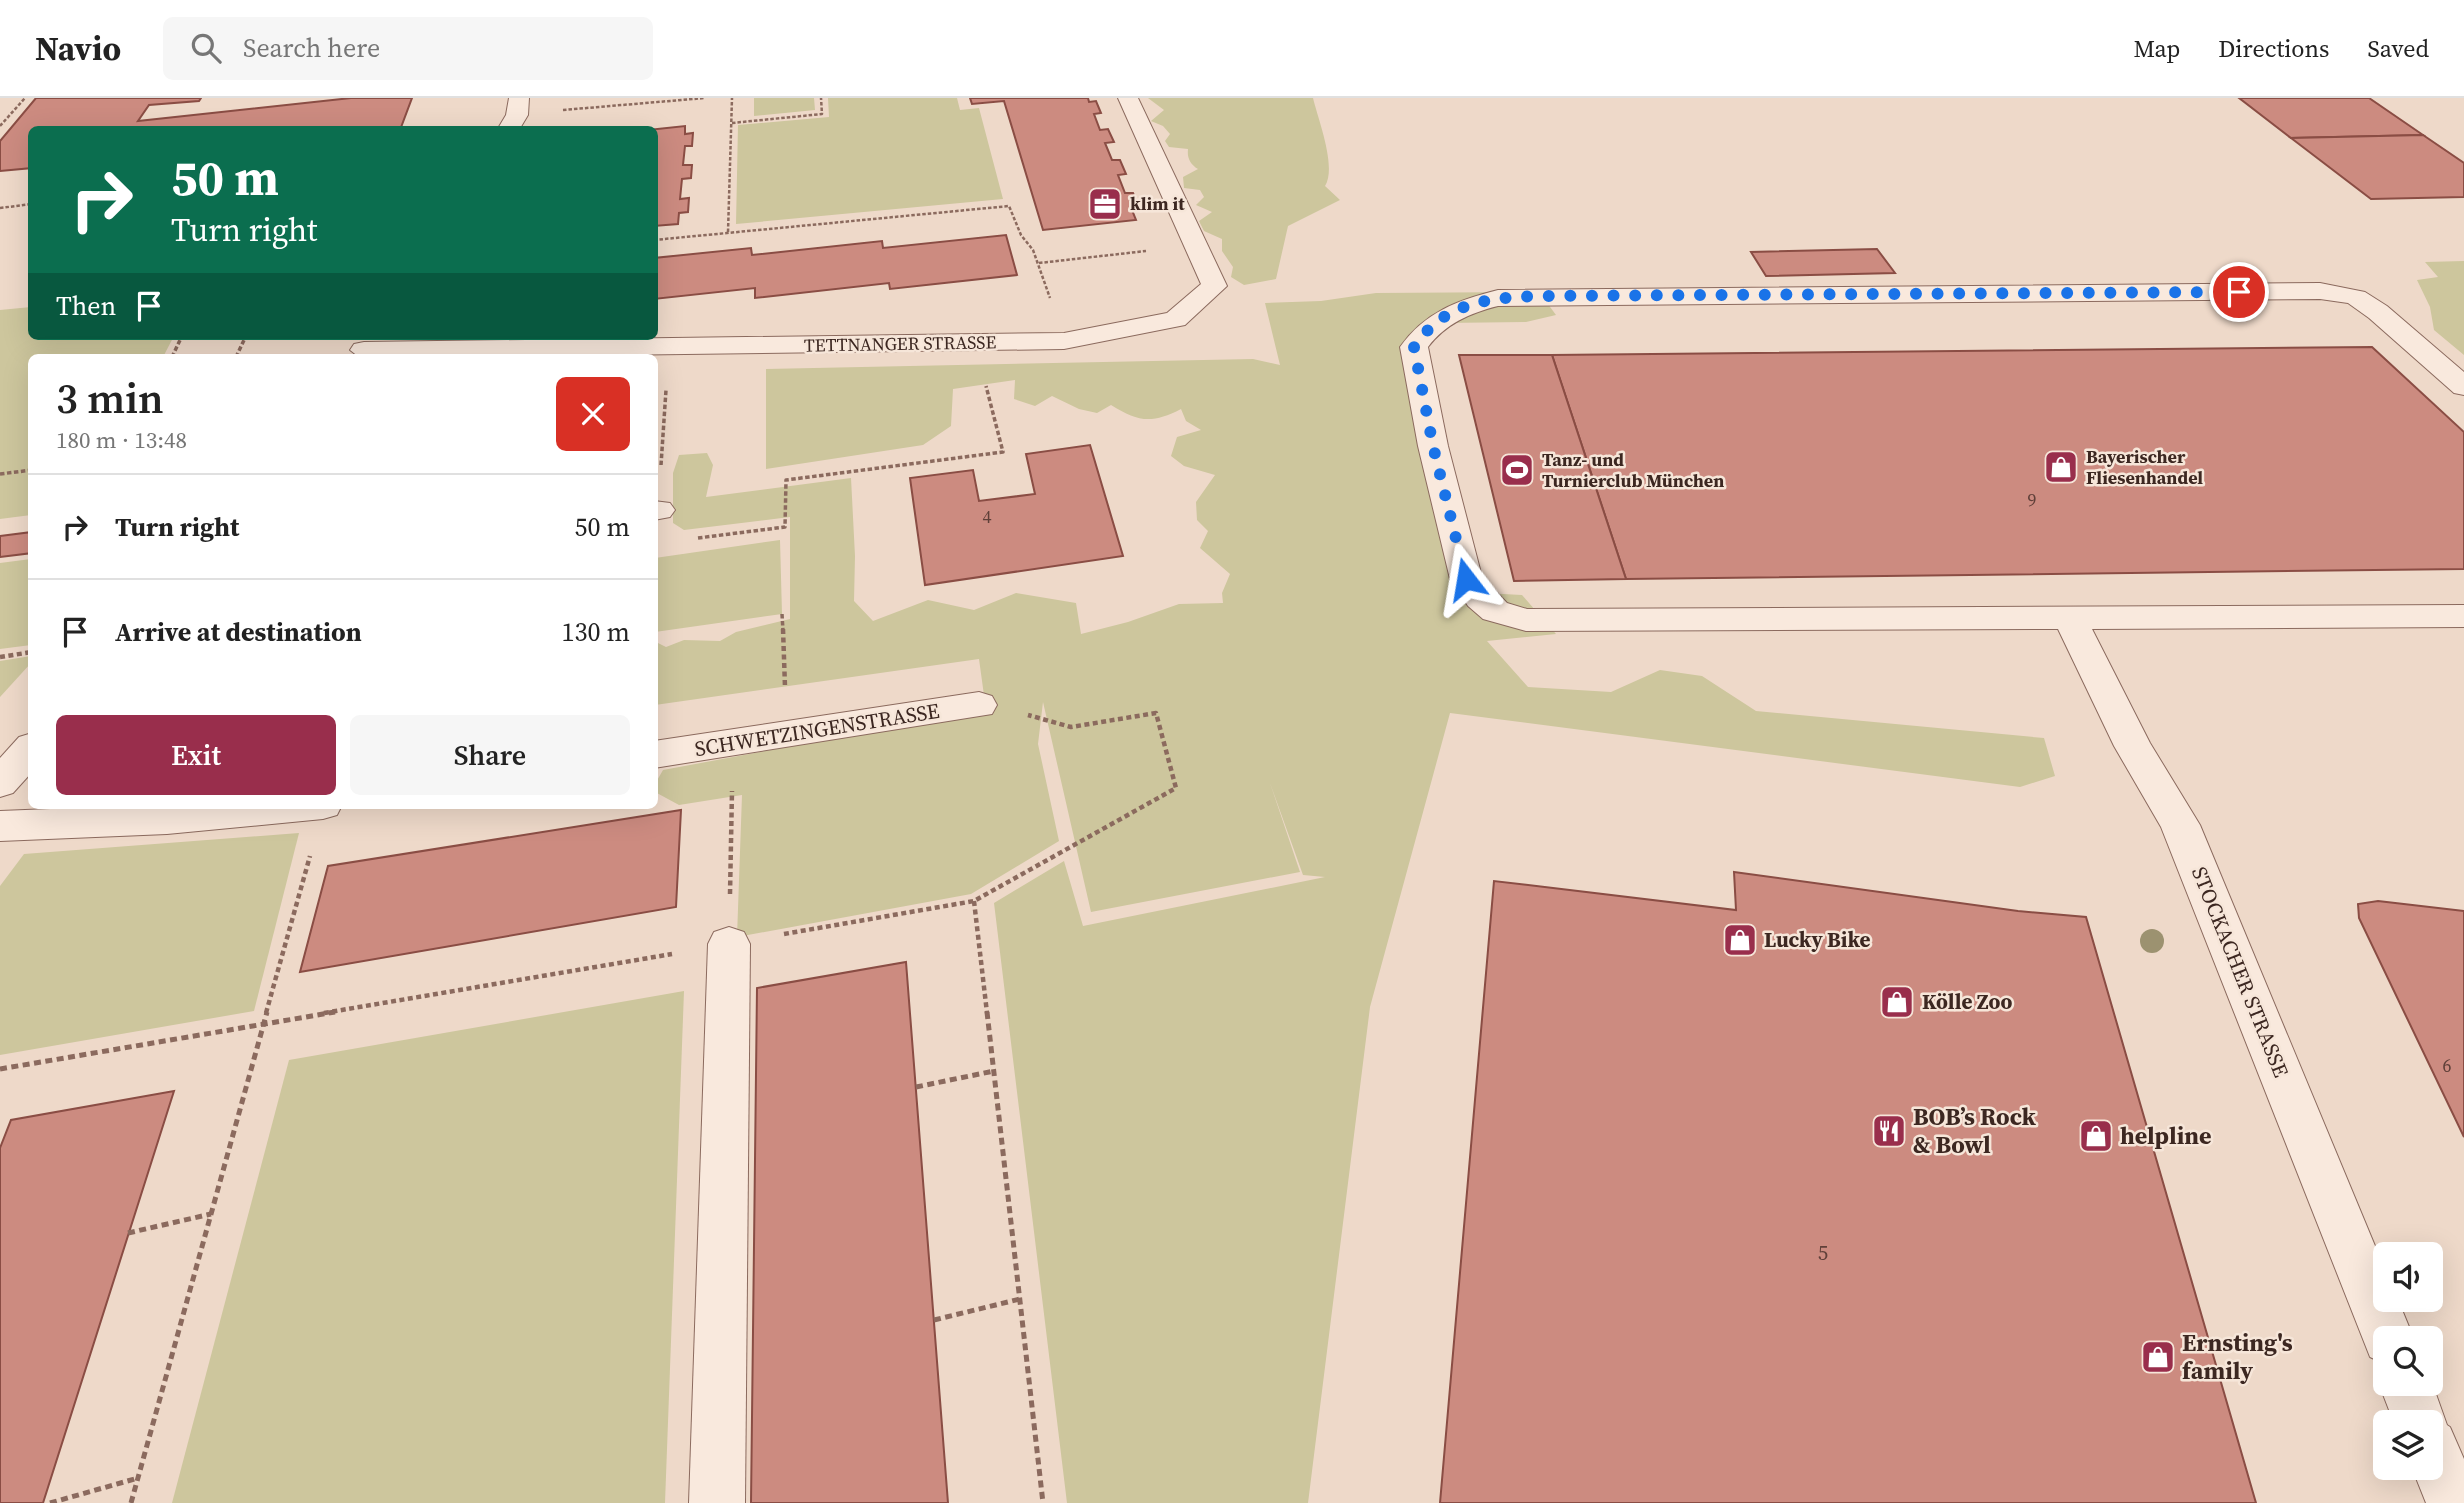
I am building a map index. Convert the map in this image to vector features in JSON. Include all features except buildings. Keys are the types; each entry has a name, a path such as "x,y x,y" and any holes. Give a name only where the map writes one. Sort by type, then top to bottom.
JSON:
{"street":[{"path":"511,126 517,114 519,98"},
{"name":"TETTNANGER STRASSE","path":"365,348 1064,341 1176,320 1214,286 1128,98"},
{"path":"2464,387 2378,312 2356,297 2320,291 1498,298 1473,303 1448,313 1426,330 1414,347 1433,446 1466,579 1480,598 1495,611 1526,620 2464,615"},
{"name":"STOCKACHER STRASSE","path":"2070,617 2133,746 2180,825 2383,1326"},
{"name":"SCHWETZINGENSTRASSE","path":"658,754 979,705"},
{"path":"0,783 28,751"},
{"path":"0,826 166,820 281,809"},
{"path":"718,1503 729,944"},
{"path":"2443,1476 2454,1503"}],"path":[{"path":"0,126 25,98"},
{"path":"556,111 705,98"},
{"path":"728,232 732,98"},
{"path":"731,123 822,114 821,98"},
{"path":"0,208 28,204"},
{"path":"658,240 1009,206 1021,235 1034,250 1064,341"},
{"path":"1039,263 1195,246"},
{"path":"786,480 1003,452 975,343"},
{"path":"0,474 28,470"},
{"path":"782,614 786,735"},
{"path":"0,657 28,653"},
{"path":"729,944 733,743"},
{"path":"131,1503 313,844"},
{"path":"974,901 1043,1503"},
{"path":"916,1087 994,1071"},
{"path":"128,1233 211,1214"},
{"path":"934,1320 1020,1299"},
{"path":"50,1503 138,1478"}],"shaded area":[{"path":"754,98 814,98 815,110 754,116"},
{"path":"828,98 957,98 960,110 979,108 1003,199 736,224 738,125 829,117"},
{"path":"1148,98 1313,98 1328,155 1328,178 1325,186 1340,200 1288,226 1276,279 1244,285 1231,277 1233,267 1222,251 1222,239 1204,231 1199,221 1212,212 1196,205 1204,197 1200,190 1184,188 1183,177 1198,169 1190,160 1188,149 1169,147 1165,141 1170,134 1163,126 1151,121 1164,110"},
{"path":"2464,261 2464,355 2434,330 2430,307 2417,280 2438,277 2425,262"},
{"path":"1539,292 1556,315 1526,322 1443,323 1402,347 1465,592 1522,595 1556,634 1487,641 1528,687 1611,692 1660,670 1702,676 1756,711 2044,738 2055,776 2020,787 1450,713 1370,1007 1308,1503 1067,1503 994,903 1064,861 1083,926 1325,877 1303,875 1270,783 1300,872 1091,912 1043,702 1038,744 1059,841 971,894 737,937 742,795 679,805 658,794 658,779 663,770 986,710 979,659 658,705 658,643 666,647 684,640 720,641 736,632 790,619 790,517 684,530 673,523 673,473 679,455 707,453 713,465 706,497 851,478 854,601 873,621 928,600 974,610 1016,593 1076,603 1081,634 1128,622 1179,604 1223,603 1222,593 1230,574 1200,548 1208,531 1197,520 1196,502 1215,475 1184,466 1171,456 1177,437 1201,430 1186,421 1181,409 1162,417 1145,419 1129,415 1111,405 1097,413 1079,409 1052,396 1035,406 1014,399 1015,380 953,389 951,426 923,445 766,469 766,369 1253,359 1280,365 1265,303 1321,301 1376,293"},
{"path":"28,307 28,340 172,340 165,354 28,354 28,515 0,519 0,310"},
{"path":"780,540 782,614 658,632 658,558"},
{"path":"28,559 28,645 0,649 0,563"},
{"path":"28,656 28,666 0,697 0,661"},
{"path":"299,833 254,1011 0,1055 0,886 24,854"},
{"path":"684,991 665,1503 172,1503 289,1060"}],"place":[{"name":"klim it","path":"1105,204"},
{"name":"Bayerischer Fliesenhandel","path":"2061,467"},
{"name":"Tanz- und Turnierclub München","path":"1517,470"},
{"name":"Lucky Bike","path":"1740,940"},
{"name":"Kölle Zoo","path":"1897,1002"},
{"name":"BOB’s Rock & Bowl","path":"1889,1131"},
{"name":"helpline","path":"2096,1136"},
{"name":"Ernsting's family","path":"2158,1357"}],"route":[{"path":"1466,579 1433,446 1414,347 1426,330 1448,313 1473,303 1498,298 1536,296 2239,292"}]}
